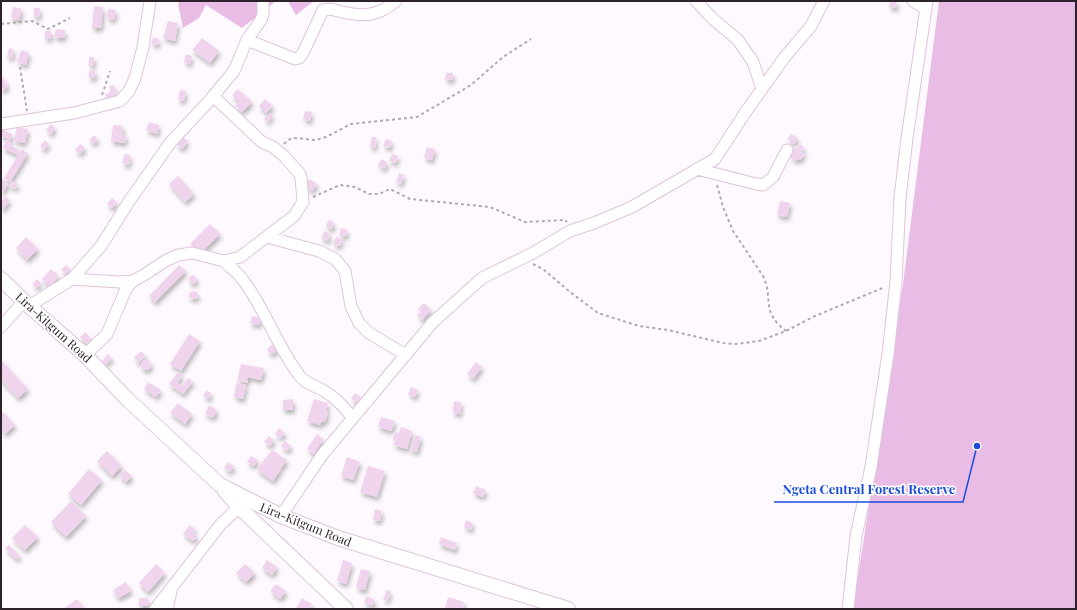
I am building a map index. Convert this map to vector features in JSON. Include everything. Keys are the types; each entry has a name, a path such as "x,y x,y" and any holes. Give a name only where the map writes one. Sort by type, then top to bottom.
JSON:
{"main road":[{"name":"Lira-Kitgum Road","path":"1,279 85,355 127,399 220,485 281,516 338,538 568,609"},
{"path":"220,485 239,507 346,609"}],"street":[{"path":"1,124 57,117 120,101 129,91 135,78 143,47 150,1"},
{"path":"1,328 27,304 72,279 101,246 128,203 170,143 234,71 247,40 261,20 263,14 263,1"},
{"path":"247,40 289,57 299,58 303,53 323,10 331,9 352,14 369,15 381,12 396,1"},
{"path":"696,1 713,19 738,40 752,62 762,89"},
{"path":"848,609 856,536 871,467 882,402 896,282 900,198 926,5 914,1"},
{"path":"281,516 322,455 433,322 482,278 570,231 632,207 715,159 784,58 811,26 823,2"},
{"path":"85,355 107,334 126,289 133,281 165,261 178,255 192,253 224,261 240,257 294,216 303,202 301,177 291,163 273,147 262,142 213,96"},
{"path":"697,169 756,184 763,184 772,177 787,150"},
{"path":"267,237 318,251 334,259 345,271 351,306 359,323 369,334 406,355"},
{"path":"224,261 242,279 250,290 300,377 307,383 326,392 337,400 353,418"},
{"path":"72,279 119,282 133,281"},
{"path":"155,609 221,524 239,507"},
{"path":"167,609 172,586"}],"path":[{"path":"1,24 32,21 48,29 70,18"},
{"path":"277,150 288,140 293,138 316,140 326,137 351,124 417,117 471,85 503,57 530,39"},
{"path":"20,67 30,120"},
{"path":"102,106 102,93 110,71"},
{"path":"714,174 723,207 733,231 763,276 767,284 769,308 773,318 786,331"},
{"path":"303,202 330,189 340,186 355,187 369,194 378,194 390,189 410,199 490,207 525,222 564,220 579,228"},
{"path":"519,258 543,269 598,313 639,326 668,330 723,343 736,344 759,341 786,331 815,316 896,282"}],"shaded area":[{"path":"180,1 276,1 242,28 206,5 199,18 183,28 178,4"},
{"path":"288,1 314,1 296,15"},
{"path":"939,1 1076,1 1076,609 853,609 903,284"}],"building":[{"path":"890,1 897,1 896,8 889,7"},
{"path":"94,6 103,7 101,28 92,28"},
{"path":"13,7 22,9 19,20 11,18"},
{"path":"34,8 40,8 39,17 34,17"},
{"path":"108,9 116,10 114,20 107,18"},
{"path":"168,21 178,23 175,41 163,38"},
{"path":"56,29 65,30 64,38 54,37"},
{"path":"45,31 51,31 51,38 45,39"},
{"path":"153,37 159,39 158,45 151,44"},
{"path":"202,38 219,51 210,63 192,50"},
{"path":"9,48 14,49 12,58 7,57"},
{"path":"21,50 29,52 26,65 17,62"},
{"path":"186,54 192,56 190,64 184,62"},
{"path":"89,57 94,57 94,65 89,66"},
{"path":"95,70 95,78 89,78 89,71"},
{"path":"446,73 453,73 453,80 445,80"},
{"path":"1,74 8,87 1,91"},
{"path":"114,85 118,96 107,100 105,94 111,92 109,86"},
{"path":"238,89 252,102 242,112 235,106 239,102 232,95"},
{"path":"180,90 186,91 184,101 178,100"},
{"path":"265,99 273,106 266,113 259,106"},
{"path":"305,111 312,112 310,121 303,119"},
{"path":"270,113 273,116 267,122 264,119"},
{"path":"149,122 159,125 157,134 146,130"},
{"path":"51,124 55,128 51,134 46,130"},
{"path":"113,125 123,126 122,135 126,135 125,143 111,141"},
{"path":"17,127 28,129 25,143 14,141"},
{"path":"1,129 12,134 10,140 1,136"},
{"path":"791,134 798,138 794,144 787,139"},
{"path":"94,135 98,139 93,144 89,140"},
{"path":"183,137 188,141 182,149 176,144"},
{"path":"372,137 376,137 375,148 370,147"},
{"path":"386,139 392,141 390,148 383,146"},
{"path":"6,140 11,142 9,145 20,150 18,155 3,148"},
{"path":"45,140 49,144 44,150 40,146"},
{"path":"80,144 85,148 80,154 75,150"},
{"path":"800,144 804,148 801,152 805,154 800,160 798,159 796,161 790,157 793,153 791,152 794,147 796,149"},
{"path":"427,147 435,149 432,160 424,158"},
{"path":"22,149 28,153 10,182 4,178"},
{"path":"124,154 130,155 129,165 123,164"},
{"path":"392,154 398,156 396,163 389,161"},
{"path":"381,159 387,162 385,169 378,166"},
{"path":"399,173 404,175 401,184 396,182"},
{"path":"178,176 194,194 185,202 169,184"},
{"path":"1,177 8,184 1,195"},
{"path":"310,179 317,184 312,191 305,185"},
{"path":"12,181 18,184 15,189 9,185"},
{"path":"5,197 10,200 3,209 1,209 1,202"},
{"path":"112,198 117,202 112,208 107,204"},
{"path":"780,201 790,203 787,217 777,215"},
{"path":"328,220 334,222 332,229 326,227"},
{"path":"210,224 220,234 200,254 190,244"},
{"path":"341,228 348,230 345,237 339,235"},
{"path":"324,231 330,234 328,241 321,238"},
{"path":"26,237 38,249 27,260 16,248"},
{"path":"336,237 342,239 340,246 333,244"},
{"path":"66,265 70,269 66,274 61,270"},
{"path":"179,265 186,271 155,302 149,296"},
{"path":"51,269 59,276 50,287 42,279"},
{"path":"192,275 196,277 197,281 192,284 189,281 189,278"},
{"path":"37,279 41,283 37,288 32,284"},
{"path":"192,291 197,292 198,296 196,299 189,297 189,294"},
{"path":"424,303 431,310 422,320 417,315 421,312 418,309"},
{"path":"252,316 261,318 259,325 250,323"},
{"path":"85,332 94,342 89,346 80,337"},
{"path":"189,334 200,341 181,371 170,364"},
{"path":"271,345 275,346 276,351 271,354 268,351 268,348"},
{"path":"141,351 146,356 138,363 134,357"},
{"path":"108,354 112,358 105,365 102,361"},
{"path":"1,360 28,389 18,398 1,380"},
{"path":"144,360 148,360 150,361 150,369 144,370 141,367 141,363"},
{"path":"476,362 482,367 473,379 467,374"},
{"path":"241,364 264,368 261,380 248,377 247,383 237,381"},
{"path":"178,372 182,375 177,383 182,386 188,378 193,381 183,394 169,384"},
{"path":"148,382 161,390 156,397 144,389"},
{"path":"236,383 246,385 243,399 234,397"},
{"path":"411,387 418,390 415,397 408,394"},
{"path":"206,390 211,393 209,399 203,396"},
{"path":"355,393 361,397 357,403 351,399"},
{"path":"293,399 293,410 283,410 283,400"},
{"path":"314,399 328,403 326,411 328,412 325,422 322,421 320,425 307,421"},
{"path":"454,401 461,402 460,414 453,413"},
{"path":"178,403 192,414 185,424 170,413"},
{"path":"209,405 217,410 213,418 205,414"},
{"path":"1,410 15,425 5,434 1,429"},
{"path":"381,417 395,421 391,431 378,427"},
{"path":"401,427 412,431 407,449 394,445 395,440 393,439 395,432 399,433"},
{"path":"279,428 285,433 281,438 275,434"},
{"path":"317,434 323,439 314,454 307,449"},
{"path":"415,435 421,437 417,452 410,450"},
{"path":"269,436 274,440 270,446 264,442"},
{"path":"285,441 291,446 287,451 281,446"},
{"path":"272,450 287,460 281,468 266,458"},
{"path":"107,451 122,466 112,476 97,461"},
{"path":"251,456 258,460 254,466 247,462"},
{"path":"347,457 360,462 353,480 341,476"},
{"path":"265,458 281,469 273,481 257,470"},
{"path":"228,462 234,466 230,472 224,468"},
{"path":"368,466 385,471 377,497 360,492"},
{"path":"89,469 102,480 81,505 68,494"},
{"path":"125,470 132,476 126,482 119,475"},
{"path":"476,486 486,490 483,497 473,493"},
{"path":"71,501 86,516 66,537 51,522"},
{"path":"375,509 382,511 380,521 373,520"},
{"path":"466,520 473,523 471,530 464,527"},
{"path":"25,525 38,537 25,550 12,538"},
{"path":"190,525 195,529 192,533 197,536 193,541 183,534"},
{"path":"441,537 457,543 455,550 439,544"},
{"path":"9,545 20,556 16,559 5,548"},
{"path":"267,560 277,567 272,575 262,568"},
{"path":"343,560 352,563 346,584 337,581"},
{"path":"156,564 165,573 148,592 139,583"},
{"path":"245,564 255,573 246,582 236,573"},
{"path":"361,569 370,571 365,590 356,588"},
{"path":"126,582 131,591 118,598 113,590"},
{"path":"276,584 286,591 280,599 270,591"},
{"path":"387,590 391,591 387,601 383,600"},
{"path":"367,596 375,600 372,606 364,602"},
{"path":"448,597 464,602 463,609 445,609"},
{"path":"139,598 148,598 148,606 139,606"},
{"path":"302,598 312,604 310,609 296,609"},
{"path":"77,599 84,608 83,609 63,609"}],"place":[{"name":"Ngeta Central Forest Reserve","path":"977,446"}]}
